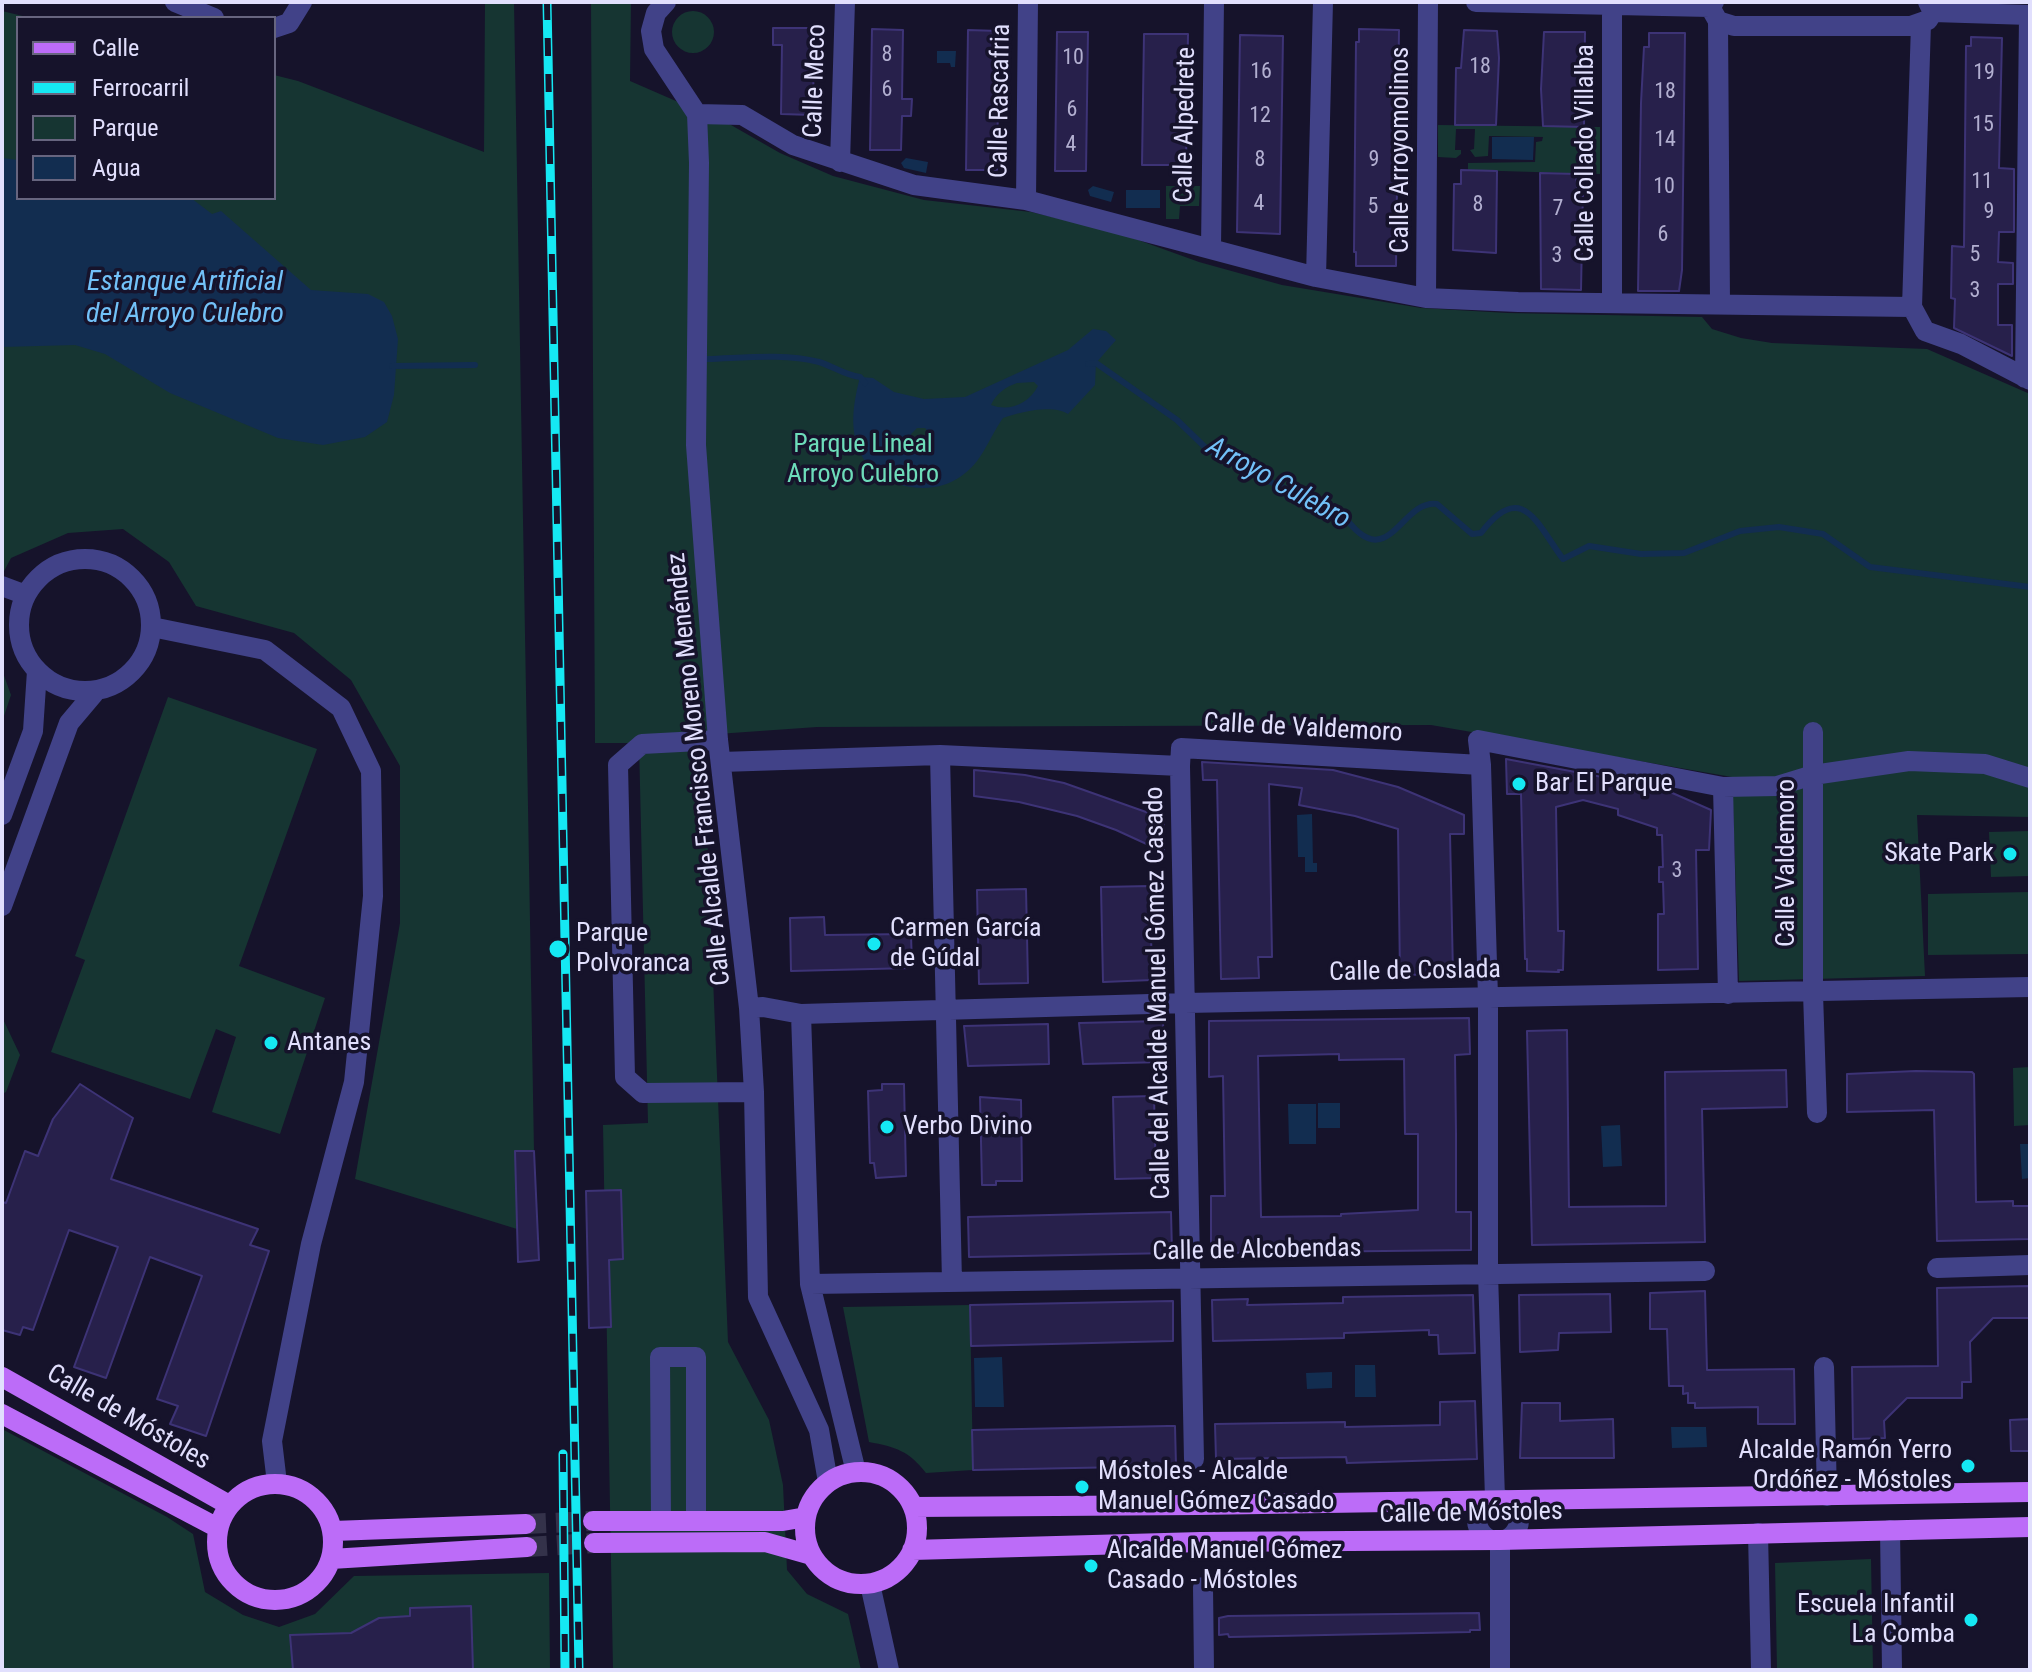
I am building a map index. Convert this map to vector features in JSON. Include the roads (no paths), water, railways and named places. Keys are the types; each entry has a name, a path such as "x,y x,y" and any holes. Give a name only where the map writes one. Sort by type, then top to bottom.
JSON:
{"main road":[{"name":"Calle de Móstoles","path":"2,1377 229,1505"},
{"name":"Calle de Móstoles","path":"2,1414 218,1528"},
{"path":"856,1472 874,1473 890,1480 904,1492 913,1507 916,1536 912,1550 895,1572 870,1584 853,1584 836,1579 822,1569 806,1543 806,1517 818,1492 828,1482 856,1472"},
{"path":"277,1483 297,1487 314,1497 326,1512 333,1531 331,1559 322,1577 307,1590 289,1598 269,1600 250,1594 233,1583 222,1567 217,1548 218,1528 229,1505 242,1493 259,1485 277,1483"},
{"name":"Calle de Móstoles","path":"913,1507 2030,1492"},
{"path":"593,1521 783,1521 806,1517"},
{"path":"333,1531 526,1524"},
{"name":"Calle de Móstoles","path":"912,1550 2030,1527"},
{"path":"594,1543 765,1542 811,1555"},
{"path":"331,1559 527,1547"}],"street":[{"path":"175,2 209,16"},
{"path":"276,27 289,23 302,2"},
{"path":"666,2 656,13 651,31 654,49 697,114 742,115 793,145 914,185 1026,200 1316,277 1426,298 1912,307"},
{"name":"Calle Meco","path":"840,162 845,2"},
{"name":"Calle Rascafria","path":"1026,200 1028,2"},
{"name":"Calle Alpedrete","path":"1211,248 1214,2"},
{"path":"1316,277 1323,2"},
{"name":"Calle Arroyomolinos","path":"1426,298 1428,2"},
{"path":"1476,2 1612,4 1714,10 1734,26 1911,26 1927,13 2029,15 2028,379 1961,344 1925,331 1912,307 1927,13"},
{"name":"Calle Collado Villalba","path":"1612,4 1612,302"},
{"path":"1714,10 1720,304"},
{"name":"Calle Alcalde Francisco Moreno Menéndez","path":"697,114 696,445 718,740 749,1008 758,1297 819,1430 828,1482"},
{"path":"79,559 102,561 122,570 139,585 149,605 152,627 147,649 135,669 117,683 96,691 74,691 54,684 37,671 26,654 20,635 20,614 26,595 39,577 58,565 79,559"},
{"path":"2,586 26,595"},
{"path":"152,627 265,650 341,708 371,771 373,896 354,1082 311,1244 272,1441 277,1483"},
{"path":"2,815 33,731 37,671"},
{"path":"2,906 69,723 96,691"},
{"name":"Calle Valdemoro","path":"1813,732 1813,993 1817,1113"},
{"path":"718,740 642,744 618,765 625,1077 643,1093 754,1092"},
{"path":"1495,1499 1488,1273 1488,997 1478,740 1723,787 1777,786 1813,775 1909,761 1985,764 2030,778"},
{"name":"Calle de Valdemoro","path":"721,762 940,755 1180,766 1181,748 1481,765"},
{"path":"940,755 952,1282"},
{"name":"Calle del Alcalde Manuel Gómez Casado","path":"1180,766 1194,1459"},
{"path":"1723,787 1728,994"},
{"name":"Calle de Coslada","path":"749,1008 763,1007 801,1014 1185,1003 2030,987"},
{"path":"801,1014 810,1284 856,1472"},
{"path":"1937,1268 2030,1265"},
{"name":"Calle de Alcobendas","path":"810,1284 1705,1271"},
{"path":"661,1521 660,1357 696,1357 696,1520"},
{"path":"1824,1367 1827,1496"},
{"path":"1495,1499 1508,1501 1518,1517 1516,1530 1500,1540 1493,1540 1481,1532 1477,1519 1482,1506 1495,1499"},
{"path":"1890,1530 1892,1670"},
{"path":"1758,1533 1761,1670"},
{"path":"1500,1540 1500,1670"},
{"path":"870,1584 889,1670"},
{"path":"1203,1587 1204,1670"}],"water":[{"path":"937,51 956,51 955,67 951,67 950,63 937,63"},
{"path":"1492,137 1534,137 1533,160 1492,159"},
{"name":"Estanque Artificial del Arroyo Culebro","path":"2,158 16,160 16,200 194,200 212,214 221,211 311,290 368,294 384,302 392,316 398,339 394,395 387,422 365,437 323,445 278,438 170,393 105,354 75,345 2,347"},
{"path":"906,158 928,162 926,173 904,168 901,163"},
{"path":"1093,186 1114,192 1111,202 1090,196 1088,190"},
{"path":"1126,190 1160,190 1160,208 1126,208"},
{"path":"1093,329 1106,331 1116,340 1096,363 1095,385 1068,414 1045,409 1003,418 974,464 947,484 918,488 889,481 866,463 859,450 853,423 860,377 873,378 894,392 924,399 965,397 1068,350","holes":["1034,382 1038,386 1029,398 1018,405 1005,408 991,405 1001,391 1017,383","917,428 925,428 930,433 931,441 925,447 918,447 912,442 911,434"]},
{"path":"1312,814 1313,863 1317,863 1317,872 1305,872 1305,857 1298,857 1297,815"},
{"path":"1318,1103 1340,1103 1340,1128 1318,1128"},
{"path":"1288,1104 1316,1104 1316,1144 1289,1144"},
{"path":"1620,1125 1622,1166 1603,1167 1601,1126"},
{"path":"2020,1144 2030,1144 2030,1178 2022,1179"},
{"path":"1002,1357 1004,1407 975,1407 974,1358"},
{"path":"1355,1365 1375,1365 1376,1397 1355,1397"},
{"path":"1332,1372 1332,1388 1307,1389 1306,1373"},
{"path":"1671,1427 1706,1427 1707,1447 1672,1448"}],"waterway":[{"name":"Arroyo Culebro","path":"707,359 805,359 860,377 865,383"},
{"name":"Arroyo Culebro","path":"1088,364 1096,363 1177,420 1208,450 1259,477 1342,513 1358,532 1371,539 1383,538 1424,506 1437,504 1472,534 1481,533 1507,509 1518,508 1536,521 1563,559 1589,546 1641,554 1684,553 1740,531 1779,527 1823,534 1870,567 2030,587"},
{"name":"Arroyo Culebro","path":"392,366 475,365"}],"tunnel":[{"path":"526,1524 593,1521"},
{"path":"527,1547 594,1543"}],"railway":[{"path":"547,2 579,1670"},
{"path":"563,1454 565,1670"}],"place":[{"name":"Bar El Parque","path":"1519,784"},
{"name":"Skate Park","path":"2010,854"},
{"name":"Carmen García de Gúdal","path":"874,944"},
{"name":"Parque Polvoranca","path":"558,949"},
{"name":"Antanes","path":"271,1043"},
{"name":"Verbo Divino","path":"887,1127"},
{"name":"Alcalde Ramón Yerro Ordóñez - Móstoles","path":"1968,1466"},
{"name":"Móstoles - Alcalde Manuel Gómez Casado","path":"1082,1487"},
{"name":"Alcalde Manuel Gómez Casado - Móstoles","path":"1091,1566"},
{"name":"Escuela Infantil La Comba","path":"1971,1620"}],"park label":[{"name":"Parque Lineal Arroyo Culebro","path":"863,460"}]}
